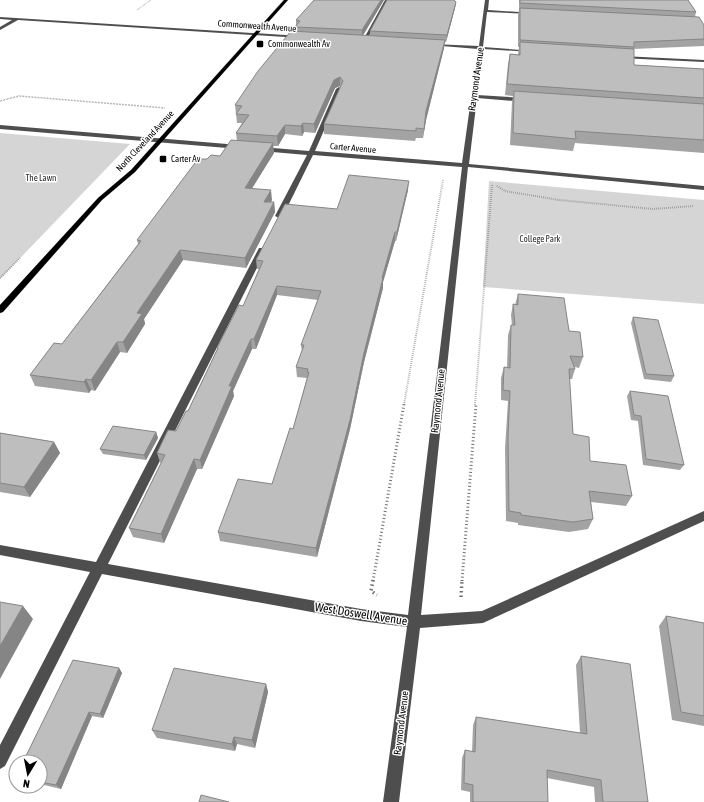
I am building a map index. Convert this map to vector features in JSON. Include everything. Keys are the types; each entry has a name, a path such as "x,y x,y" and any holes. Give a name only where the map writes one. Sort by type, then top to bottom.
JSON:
{"main road":[{"name":"North Cleveland Avenue","path":"0,310 100,199 133,171 286,0"}],"street":[{"path":"364,41 387,0"},
{"name":"Raymond Avenue","path":"391,802 414,622 465,166 487,0"},
{"path":"486,11 534,13"},
{"name":"Commonwealth Avenue","path":"0,18 311,37"},
{"path":"0,29 17,19"},
{"path":"356,40 372,41"},
{"path":"427,44 539,51"},
{"path":"616,56 704,60"},
{"path":"272,229 311,153 339,90"},
{"path":"474,96 537,101"},
{"path":"0,127 248,148"},
{"name":"Carter Avenue","path":"256,149 704,188"},
{"path":"0,761 265,243"},
{"name":"West Doswell Avenue","path":"0,550 361,616 414,622 483,617 704,516"}],"path":[{"path":"0,101 19,96 167,108"},
{"path":"378,596 371,591 443,178"},
{"path":"461,597 492,182 505,191 559,200 653,209 697,206"}],"green space":[{"name":"The Lawn","path":"0,133 130,144 0,279"},
{"name":"College Park","path":"489,181 704,200 704,304 483,287"}],"building":[{"path":"314,0 381,0 362,30 295,27 300,21 296,20"},
{"path":"387,0 454,0 456,2 447,35 370,31"},
{"path":"520,0 688,0 696,12 520,3"},
{"path":"520,8 699,17 704,25 704,39 634,42 634,47 520,40"},
{"path":"291,31 445,40 426,111 424,129 416,128 416,131 324,124 343,81 340,77 334,80 314,124 303,123 301,126 285,125 277,136 236,133 249,115 236,114 242,106 235,105 258,71"},
{"path":"520,42 634,49 634,65 704,69 704,98 507,84 510,54 520,55"},
{"path":"514,91 704,104 704,140 575,131 576,139 513,133"},
{"path":"231,140 273,143 245,188 271,190 264,202 274,202 245,258 180,250 137,313 142,314 123,342 117,342 91,380 86,379 84,382 30,375 54,343 62,344 141,241 137,240 198,159 207,159 211,155 220,156"},
{"path":"349,175 409,181 397,232 395,232 382,278 350,420 316,548 218,532 238,479 272,484 290,428 293,429 309,372 307,372 308,369 296,367 304,345 301,345 321,291 277,286 254,339 251,339 229,386 232,386 200,460 194,459 161,534 129,528 165,455 157,453 168,430 176,431 186,411 188,411 239,305 243,306 263,261 256,260 285,204 337,209"},
{"path":"518,294 564,298 569,331 580,332 583,357 570,356 575,369 569,369 573,434 589,437 590,461 626,465 632,496 589,491 593,519 573,522 521,515 521,513 509,511 508,437 510,391 503,390 504,367 510,368 511,325 515,325 513,304 518,305"},
{"path":"633,317 658,320 674,376 646,374"},
{"path":"630,391 668,396 684,465 646,459 641,416 634,415"},
{"path":"113,426 156,432 144,455 100,449"},
{"path":"0,433 54,442 24,487 0,483"},
{"path":"0,602 23,606 0,646"},
{"path":"666,616 704,623 704,716 681,712"},
{"path":"581,656 630,664 648,802 603,802 601,780 547,770 548,802 473,802 473,785 464,783 465,750 475,752 476,717 587,734"},
{"path":"73,660 119,668 100,714 89,712 56,785 48,784 48,754 27,754"},
{"path":"174,668 266,684 252,740 234,737 232,744 152,730"},
{"path":"201,795 229,802 199,802"}],"place":[{"name":"Commonwealth Av","path":"260,44"},
{"name":"Carter Av","path":"163,159"}]}
